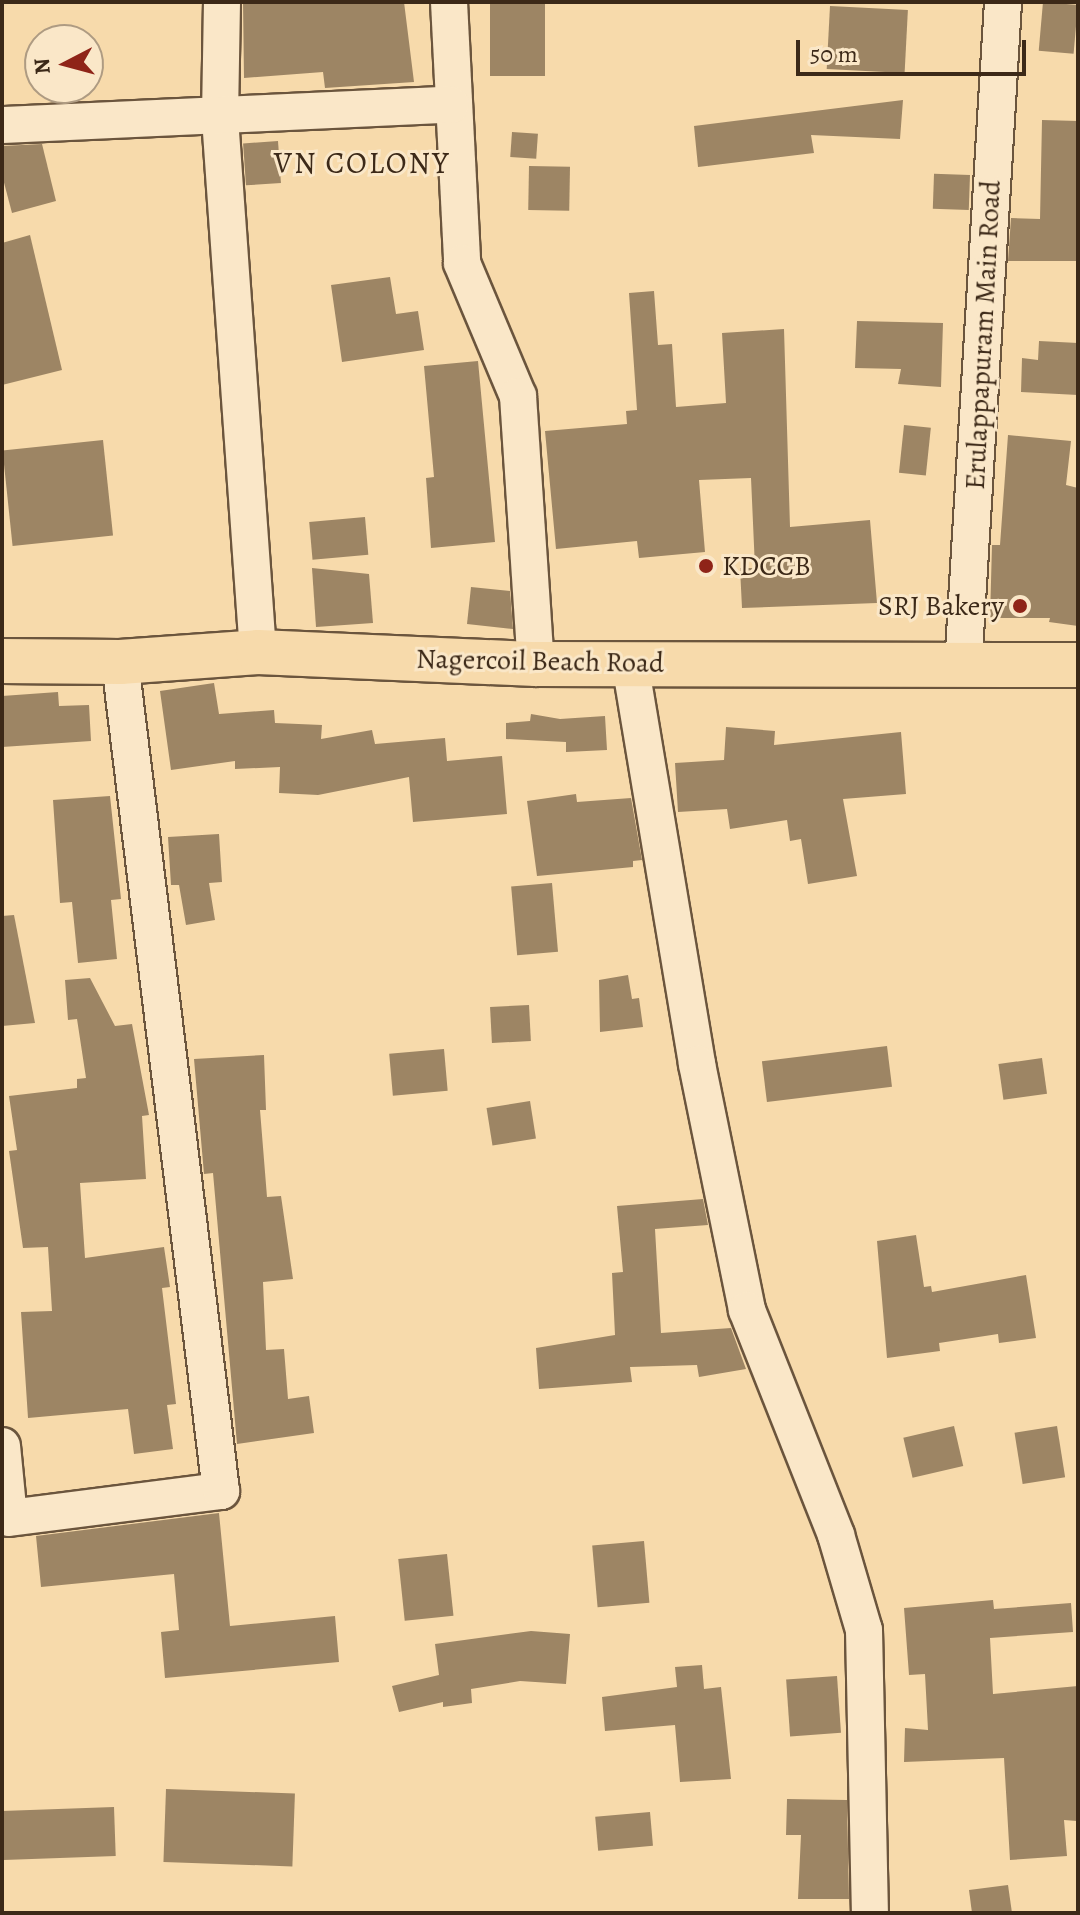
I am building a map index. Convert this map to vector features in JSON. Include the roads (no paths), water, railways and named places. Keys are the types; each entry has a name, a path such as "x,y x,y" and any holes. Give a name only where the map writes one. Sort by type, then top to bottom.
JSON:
{"main road":[{"name":"Nagercoil Beach Road","path":"2,661 120,662 258,652 536,664 963,668 1078,665"}],"street":[{"path":"222,2 220,118 258,652"},
{"path":"449,2 451,105 462,263 518,396 536,664"},
{"name":"Erulappapuram Main Road","path":"963,668 1003,2"},
{"path":"2,125 220,118 451,105"},
{"path":"2,1446 9,1518 221,1491 120,662"},
{"path":"630,663 697,1064 747,1310 836,1535 864,1630 870,1913"}],"place":[{"name":"KDCCB","path":"706,566"},
{"name":"SRJ Bakery","path":"1020,606"}],"district":[{"name":"VN COLONY","path":"362,163"}]}
